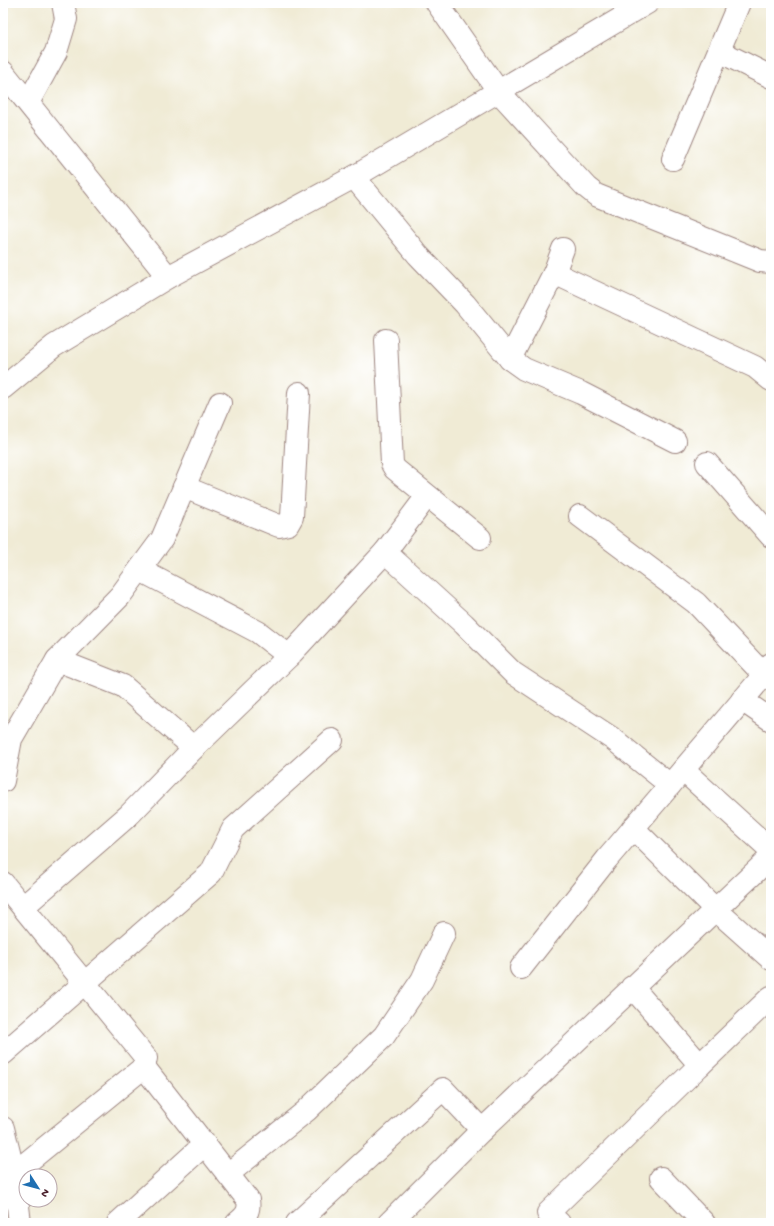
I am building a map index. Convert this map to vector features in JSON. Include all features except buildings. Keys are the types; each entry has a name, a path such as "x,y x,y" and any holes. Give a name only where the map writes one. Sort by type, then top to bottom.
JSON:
{"street":[{"path":"29,101 56,52 66,19 63,3"},
{"path":"437,3 499,92 586,187 596,195 760,261 771,262"},
{"path":"3,388 54,346 168,277 354,177 647,3"},
{"path":"673,159 739,3"},
{"path":"719,51 771,77"},
{"path":"3,72 29,101 168,277"},
{"path":"354,177 418,255 465,304 510,359 524,369 581,393 675,441"},
{"path":"510,359 554,273 563,249"},
{"path":"554,273 755,366 771,380"},
{"path":"386,340 392,464 395,469 427,496 480,538"},
{"path":"184,487 279,526 288,524 292,517 299,393"},
{"path":"3,782 11,739 57,660 120,596 162,539 220,403"},
{"path":"707,463 771,536"},
{"path":"23,907 129,815 194,748 289,656 385,552 427,496"},
{"path":"521,968 633,828 767,669 696,604 580,516"},
{"path":"385,552 464,624 513,673 613,739 676,778 771,850"},
{"path":"140,570 258,632 289,656"},
{"path":"57,660 123,686 194,748"},
{"path":"742,700 771,720"},
{"path":"3,1054 211,873 233,829 332,740"},
{"path":"633,828 715,909 771,958"},
{"path":"389,1223 482,1130 771,857"},
{"path":"3,883 146,1058 144,1067 14,1173"},
{"path":"228,1174 306,1111 384,1036 422,980 444,933"},
{"path":"632,987 700,1065"},
{"path":"549,1220 700,1065 771,997"},
{"path":"144,1067 248,1200 249,1209 245,1216 237,1223"},
{"path":"297,1223 443,1088 482,1130"},
{"path":"3,1128 14,1173 14,1216"},
{"path":"118,1223 205,1144"},
{"path":"661,1178 704,1223"}]}
